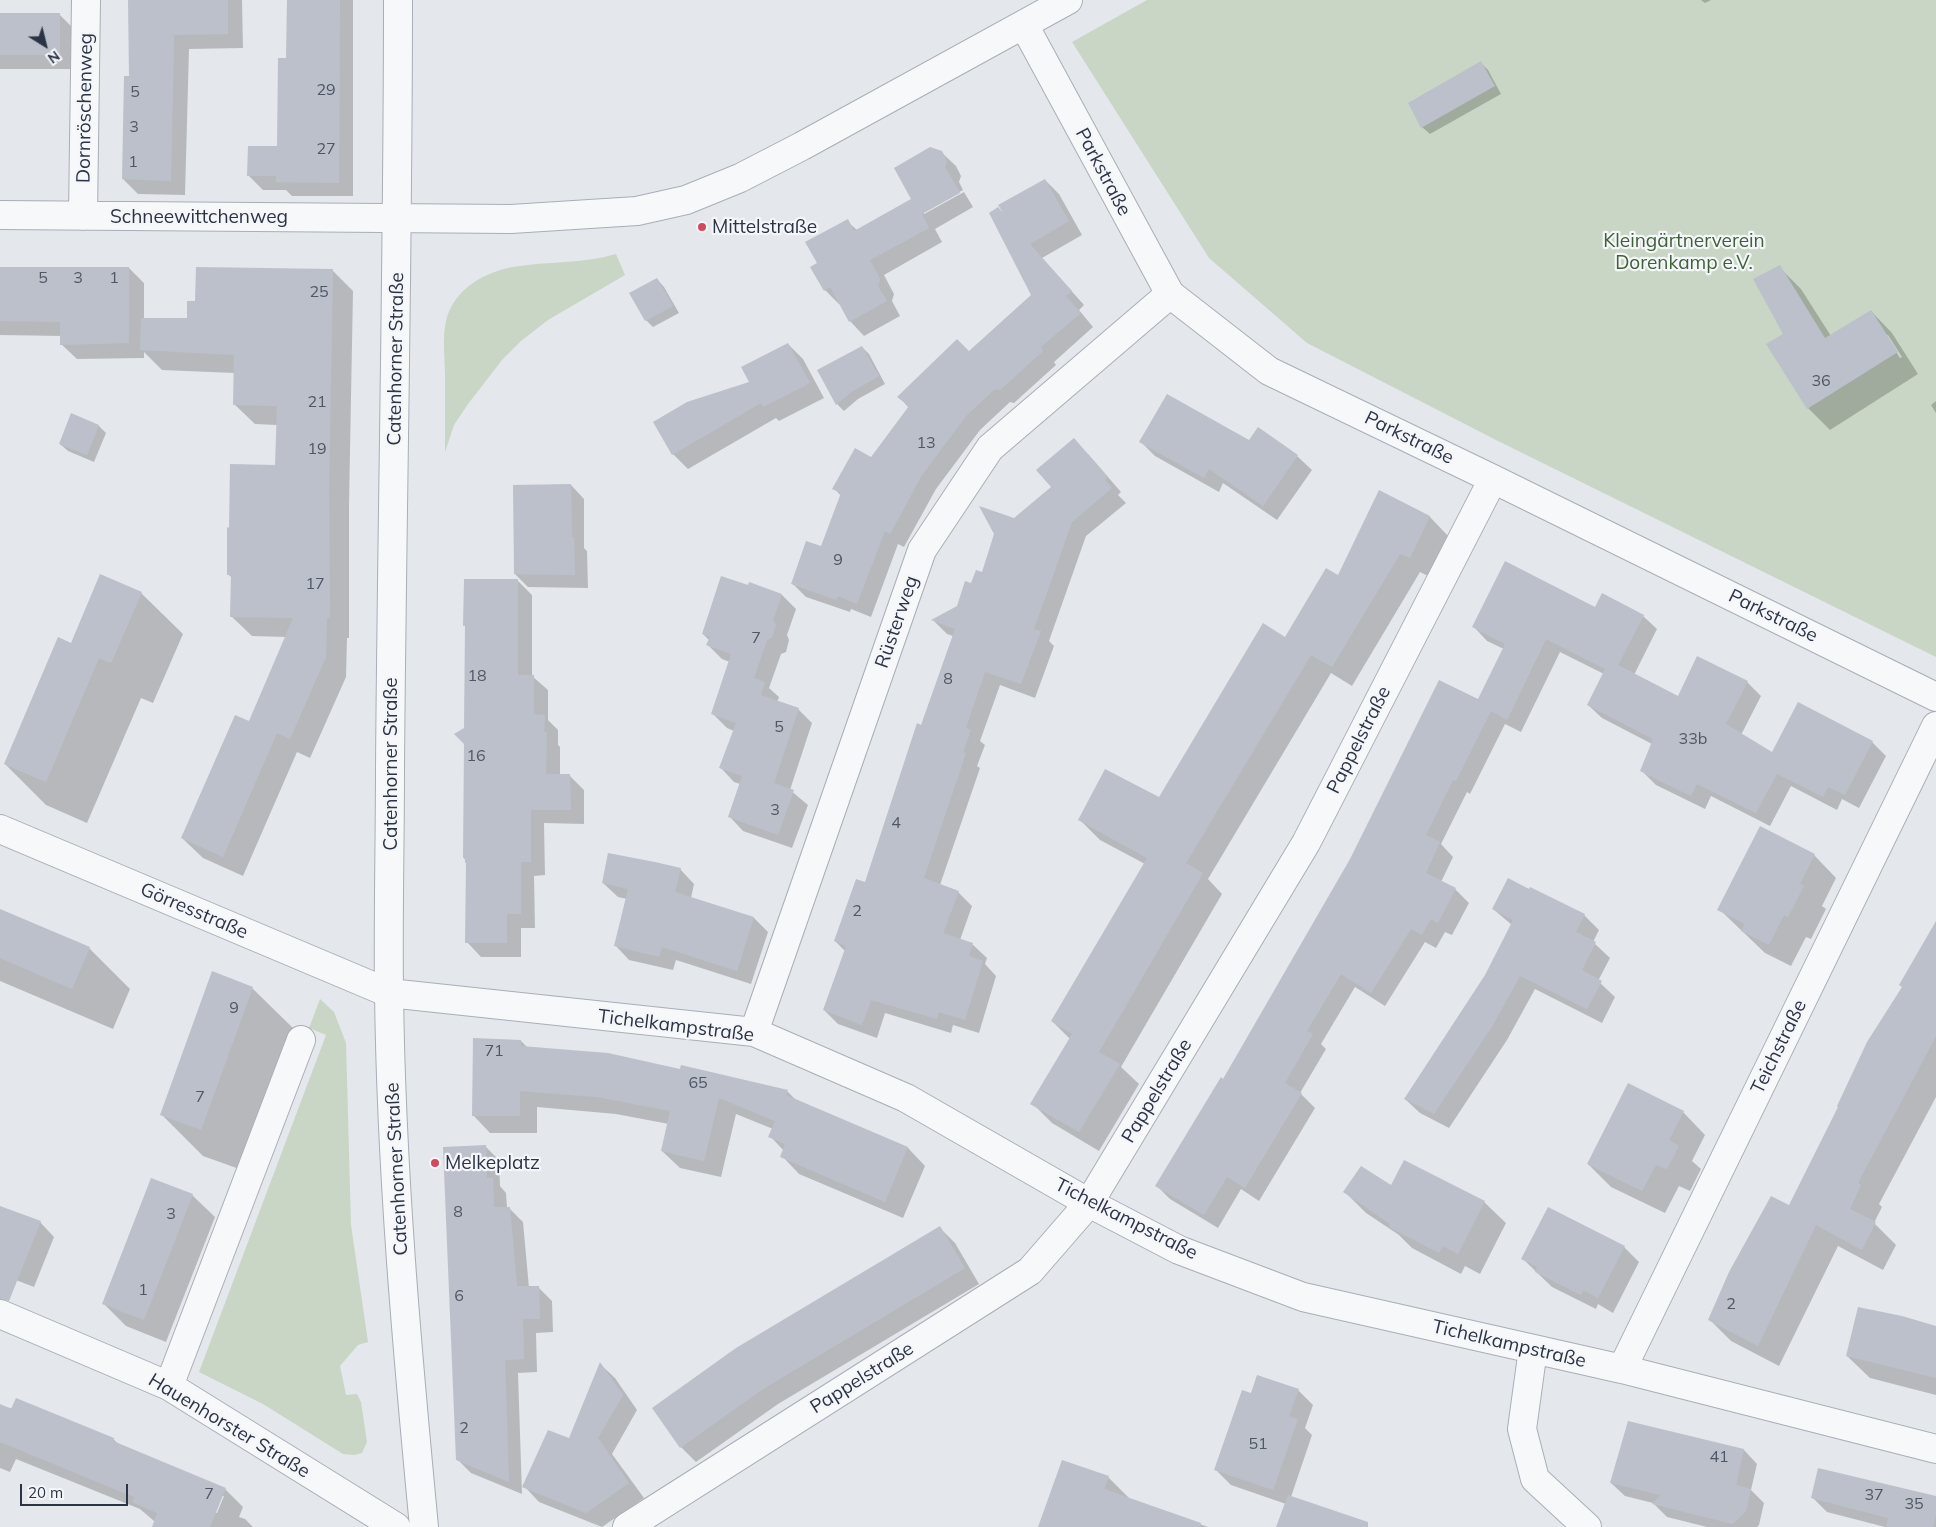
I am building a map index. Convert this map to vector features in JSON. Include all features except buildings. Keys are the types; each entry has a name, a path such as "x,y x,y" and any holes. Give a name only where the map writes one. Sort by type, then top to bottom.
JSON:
{"street":[{"name":"Dornröschenweg","path":"83,216 86,0"},
{"name":"Catenhorner Straße","path":"398,0 398,218 391,689 389,992 396,1172 405,1326 424,1527"},
{"path":"398,218 511,219 637,211 686,200 740,178 802,146 1068,0"},
{"name":"Parkstraße","path":"1024,25 1170,294 1269,371 1936,697"},
{"name":"Schneewittchenweg","path":"0,215 398,218"},
{"name":"Rüsterweg","path":"754,1032 922,550 990,448 1170,294"},
{"name":"Pappelstraße","path":"626,1527 1030,1271 1089,1203 1306,844 1493,479"},
{"name":"Teichstraße","path":"1622,1369 1936,726"},
{"name":"Görresstraße","path":"0,828 389,992"},
{"name":"Tichelkampstraße","path":"389,992 754,1032 906,1098 1089,1203 1179,1250 1303,1297 1622,1369 1936,1449"},
{"path":"169,1386 300,1040"},
{"name":"Hauenhorster Straße","path":"0,1314 169,1386 396,1527"},
{"path":"1533,1349 1522,1430 1535,1479 1587,1527"}],"green space":[{"name":"Kleingärtnerverein Dorenkamp e.V.","path":"1147,0 1936,0 1936,657 1498,441 1307,343 1209,258 1072,42"},
{"path":"616,254 625,275 548,320 521,341 502,360 468,404 454,425 445,452 444,341 446,321 455,300 471,284 502,269 578,261"},
{"path":"320,999 334,1012 346,1043 351,1225 368,1342 358,1345 340,1366 346,1395 357,1394 361,1402 367,1442 362,1453 354,1455 343,1454 263,1404 199,1372 326,1035 309,1028"}],"place":[{"name":"Mittelstraße","path":"702,227"},
{"name":"Melkeplatz","path":"435,1163"}]}
